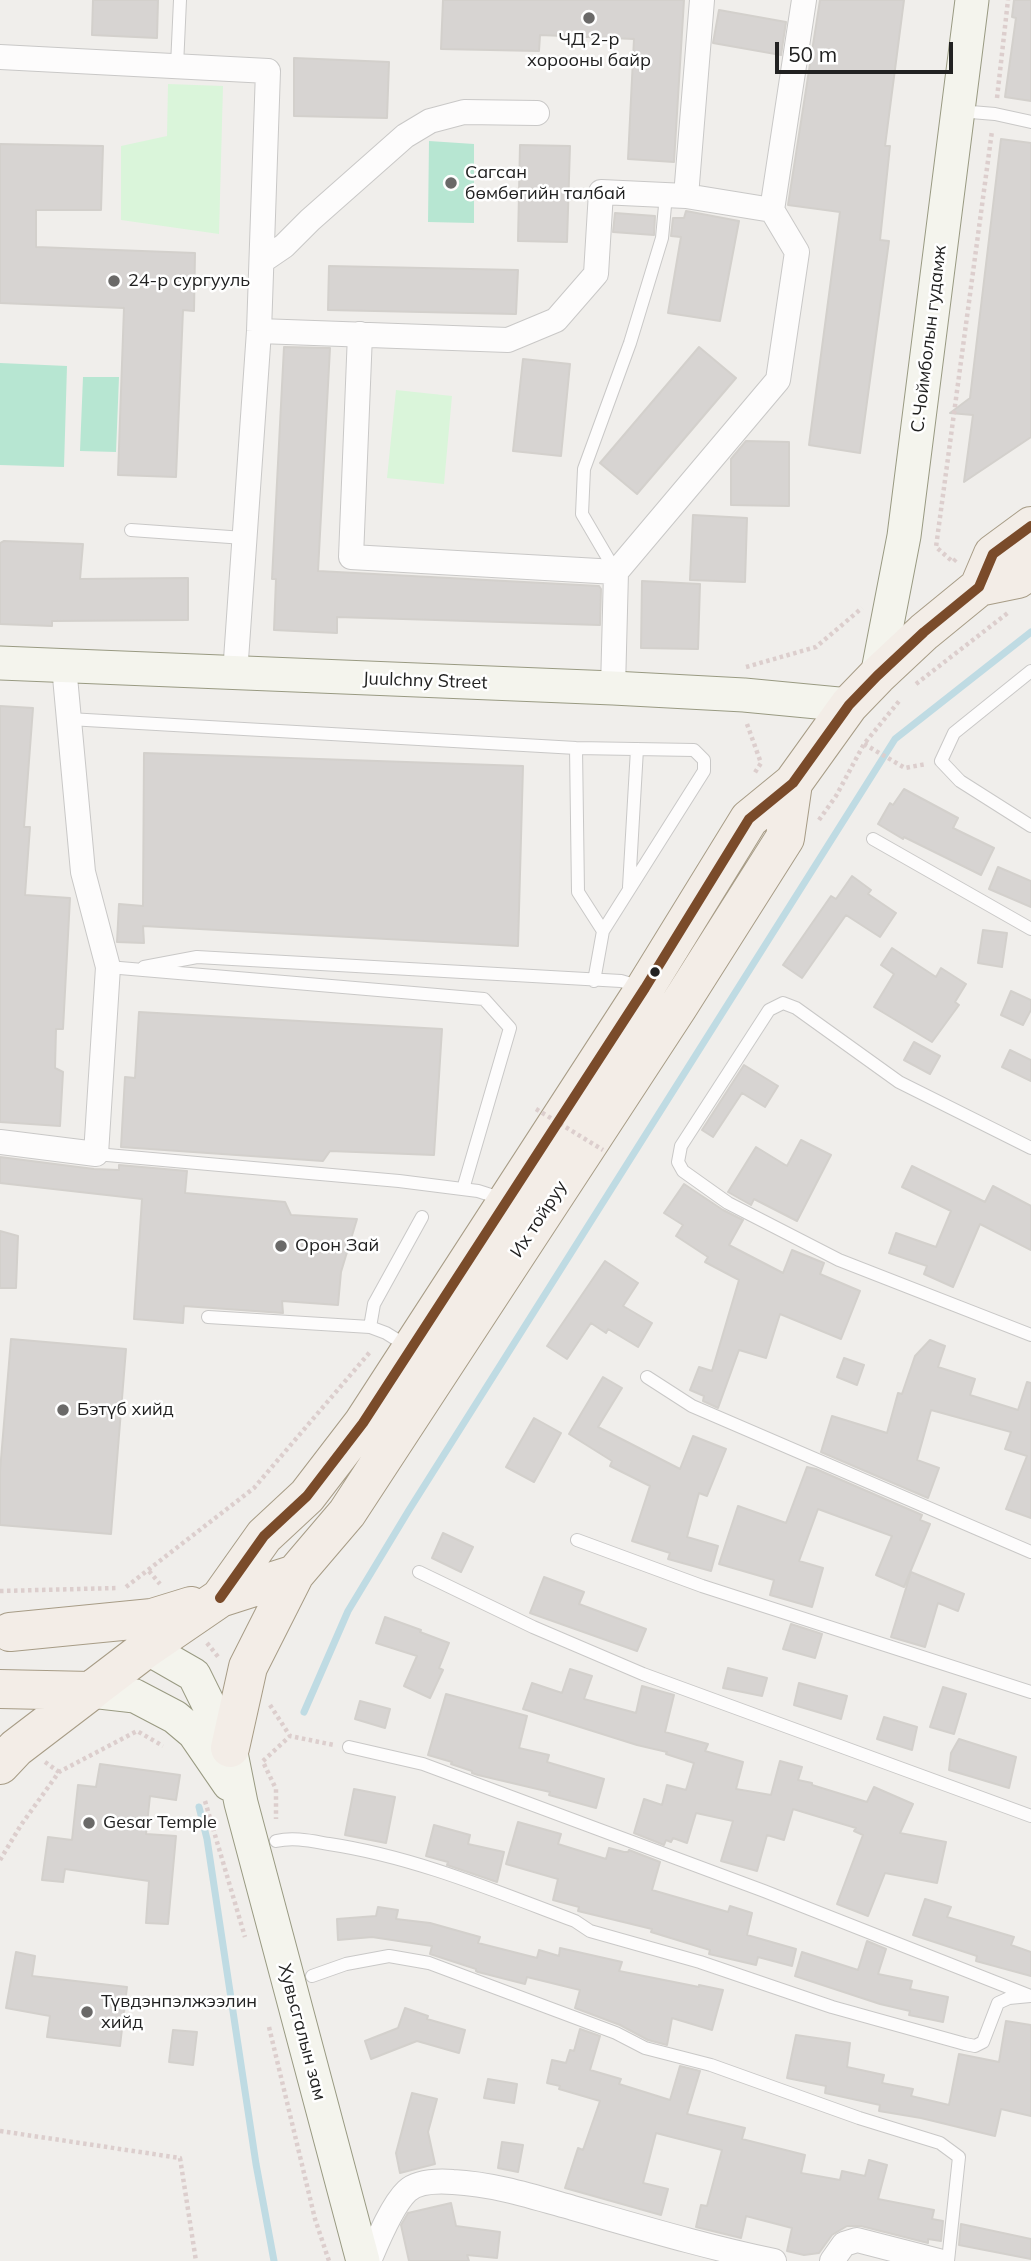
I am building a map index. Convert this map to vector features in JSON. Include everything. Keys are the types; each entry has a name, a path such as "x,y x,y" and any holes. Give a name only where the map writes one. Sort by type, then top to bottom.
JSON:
{"main road":[{"name":"С.Чоймболын гудамж","path":"877,676 904,536 972,0"},
{"name":"Их тойруу","path":"220,1598 264,1536 307,1496 363,1423 645,988 749,820 793,783 849,705 925,632 979,587 993,555 1031,526"},
{"name":"Их тойруу","path":"979,587 1018,579 1031,568"},
{"name":"Juulchny Street","path":"0,663 613,688 744,695 849,705"},
{"name":"Их тойруу","path":"91,1691 147,1648 220,1598 295,1574 347,1513 678,1007 785,838 793,783"},
{"path":"251,1753 248,1667 295,1574"},
{"path":"5,1631 152,1618 220,1598"},
{"path":"5,1631 147,1648"},
{"name":"Хувьсгалын зам","path":"147,1648 194,1675 251,1753 241,1803 363,2261"},
{"path":"0,1689 91,1691 135,1696 175,1717 194,1733 241,1803"},
{"path":"0,1765 16,1748 91,1691"}],"street":[{"path":"676,195 702,0"},
{"path":"613,688 616,572 778,380 797,252 772,210 804,0"},
{"path":"0,57 268,71 259,331 235,674"},
{"path":"262,261 284,246 405,136 430,121 464,112 537,113"},
{"path":"259,331 508,340 556,320 596,275 601,192 676,195 772,210"},
{"path":"360,334 351,557 616,572"},
{"path":"0,1142 96,1154 118,969 83,872 64,666"},
{"path":"369,2261 386,2223 408,2190 425,2183 452,2181 529,2196 774,2261"},
{"path":"832,2261 844,2244 857,2240 939,2261"}],"lane":[{"path":"177,66 180,0"},
{"path":"958,111 995,114 1031,122"},
{"path":"616,572 582,514 584,469 638,317 676,195"},
{"path":"131,530 244,538"},
{"path":"1031,671 954,733 941,761 960,781 1031,826"},
{"path":"69,719 576,748 694,750 704,760 704,771 603,931 594,981"},
{"path":"576,748 578,892 603,931"},
{"path":"629,891 637,748"},
{"path":"873,839 1031,929"},
{"path":"118,969 197,957 621,981 645,988"},
{"path":"118,969 484,999 510,1028 463,1189"},
{"path":"1031,1148 898,1082 796,1008 783,1003 769,1010 681,1146 678,1162 683,1171 728,1203 839,1260 1031,1335"},
{"path":"96,1154 399,1181 478,1191 506,1200"},
{"path":"370,1327 374,1304 422,1217"},
{"path":"208,1317 370,1327 411,1348"},
{"path":"647,1377 692,1406 1031,1552"},
{"path":"577,1539 702,1586 1031,1692"},
{"path":"419,1573 533,1627 643,1674 1031,1816"},
{"path":"349,1747 423,1764 764,1891 1030,1996"},
{"path":"276,1841 290,1838 353,1847 447,1872 575,1921 590,1931 700,1962 832,2007 965,2044 975,2046 984,2042 998,2003 1009,1998 1030,1996"},
{"path":"312,1976 346,1964 389,1956 429,1963 616,2033 645,2048 711,2065 859,2118 940,2143 959,2157 948,2261"}],"path":[{"path":"936,547 1008,0"},
{"path":"744,695 746,665 816,647 865,605"},
{"path":"813,829 836,796 864,744 907,692 1015,608"},
{"path":"864,744 905,768"},
{"path":"536,1109 603,1150"},
{"path":"593,1149 599,1139"},
{"path":"265,1695 290,1736"},
{"path":"0,1860 59,1772 137,1731 164,1747"},
{"path":"276,1841 276,1789 251,1753 290,1736 349,1747"},
{"path":"201,1789 246,1942"},
{"path":"267,2020 315,2219 329,2261"},
{"path":"0,2131 180,2158 196,2261"}],"green space":[{"path":"168,84 223,86 219,234 121,220 121,146 167,136"},
{"name":"Сагсан бөмбөгийн талбай","path":"429,141 474,144 474,223 428,222"},
{"path":"0,363 67,366 64,467 0,465"},
{"path":"83,377 119,377 116,452 80,451"},
{"path":"396,390 452,396 444,484 387,478"}],"building":[{"path":"93,0 158,0 157,38 92,35"},
{"path":"443,0 684,0 674,162 628,159 634,39 540,35 539,51 441,49"},
{"path":"820,0 904,0 885,146 890,146 880,240 889,241 860,453 809,445 840,212 788,205"},
{"path":"1014,0 1031,0 1031,101 1005,97 1016,18 1012,17"},
{"path":"719,10 786,22 781,55 713,43"},
{"path":"294,58 389,62 387,118 294,116"},
{"path":"1001,139 1031,143 1031,437 964,482 973,415 950,413 970,398"},
{"path":"0,144 103,146 101,210 36,210 36,247 195,253 194,311 183,310 176,477 118,475 124,308 0,303"},
{"path":"520,145 570,146 567,242 518,241"},
{"path":"686,211 739,221 720,321 668,313 681,237 671,236 673,218 684,218"},
{"path":"615,213 655,216 654,235 613,232"},
{"path":"329,266 518,270 516,314 328,310"},
{"path":"284,347 330,348 318,571 599,586 600,625 337,617 337,633 274,630 276,579 272,579"},
{"path":"699,347 736,378 637,494 600,463"},
{"path":"523,359 570,364 561,456 513,451"},
{"path":"746,441 789,442 789,506 731,505 731,459"},
{"path":"693,515 747,518 745,582 690,580"},
{"path":"0,543 83,544 80,579 188,578 188,620 52,621 52,626 0,624"},
{"path":"642,581 700,584 698,649 641,648"},
{"path":"0,706 33,708 24,827 30,827 25,895 70,898 63,1029 56,1029 55,1068 63,1072 60,1126 0,1122"},
{"path":"144,753 523,766 518,946 143,926 144,943 117,942 119,904 143,906"},
{"path":"904,789 958,818 953,828 994,848 981,875 904,837 903,839 878,824 890,803 893,805"},
{"path":"998,867 1031,881 1031,907 989,889"},
{"path":"852,876 871,890 868,894 896,913 880,937 846,915 802,978 783,965 831,896 836,899"},
{"path":"983,930 1007,933 1002,967 978,963"},
{"path":"892,948 936,977 941,968 966,984 955,1002 959,1005 932,1042 874,1007 894,974 881,965"},
{"path":"1011,991 1031,1000 1031,1010 1023,1025 1001,1015"},
{"path":"139,1012 442,1029 434,1155 330,1151 323,1161 121,1147 125,1077 135,1078"},
{"path":"914,1042 940,1056 930,1074 904,1060"},
{"path":"1010,1050 1031,1060 1031,1081 1002,1067"},
{"path":"744,1065 778,1086 765,1107 742,1093 713,1137 702,1130"},
{"path":"801,1140 831,1155 797,1221 754,1199 751,1205 728,1192 756,1147 787,1166"},
{"path":"0,1157 94,1169 119,1170 119,1165 187,1171 185,1193 285,1202 291,1215 357,1219 341,1272 338,1305 282,1301 283,1313 184,1306 183,1323 134,1319 142,1199 0,1183"},
{"path":"912,1166 985,1202 993,1186 1031,1206 1031,1250 980,1224 953,1287 924,1274 927,1266 889,1253 896,1233 936,1247 951,1211 902,1187"},
{"path":"684,1184 743,1220 729,1245 783,1273 792,1250 824,1263 820,1274 860,1291 841,1339 780,1314 766,1358 739,1350 718,1408 703,1401 704,1396 690,1390 699,1367 712,1371 739,1280 705,1262 708,1257 676,1236 683,1225 664,1213"},
{"path":"0,1231 18,1236 16,1288 0,1288"},
{"path":"605,1261 638,1283 623,1306 652,1323 638,1347 608,1329 606,1333 591,1323 567,1359 547,1346"},
{"name":"Бэтүб хийд","path":"11,1339 126,1349 111,1534 0,1525 0,1471"},
{"path":"930,1340 945,1346 938,1367 975,1379 970,1395 1018,1410 1027,1382 1031,1383 1031,1518 1006,1509 1027,1456 1005,1449 1011,1432 931,1410 917,1460 939,1468 928,1498 821,1452 832,1416 887,1433 898,1393 902,1394 915,1356"},
{"path":"844,1358 864,1365 857,1385 837,1377"},
{"path":"603,1377 622,1388 598,1427 680,1469 693,1436 726,1449 707,1496 699,1493 687,1537 718,1546 711,1571 668,1559 670,1553 632,1541 650,1486 610,1466 612,1461 569,1434"},
{"path":"534,1418 561,1433 534,1482 506,1467"},
{"path":"807,1467 922,1515 920,1520 930,1524 904,1587 876,1575 892,1536 818,1509 799,1561 823,1568 812,1607 770,1595 774,1580 719,1564 738,1506 786,1523"},
{"path":"443,1533 473,1547 461,1572 432,1558"},
{"path":"911,1572 964,1594 958,1611 938,1603 925,1647 891,1637"},
{"path":"544,1577 584,1592 579,1604 646,1629 637,1651 530,1613"},
{"path":"385,1617 449,1643 439,1668 443,1670 430,1698 404,1686 417,1656 376,1643"},
{"path":"791,1624 822,1634 815,1658 783,1649"},
{"path":"728,1668 767,1678 762,1696 723,1688"},
{"path":"570,1669 592,1676 584,1699 636,1713 642,1686 674,1695 665,1732 708,1744 705,1751 743,1762 736,1789 771,1795 780,1761 802,1767 798,1780 812,1785 867,1802 874,1787 913,1804 900,1833 946,1842 937,1883 885,1873 868,1916 837,1904 863,1835 854,1831 856,1828 793,1809 784,1840 767,1835 757,1871 721,1861 733,1821 696,1813 687,1843 673,1838 671,1842 666,1840 664,1845 634,1833 644,1799 662,1805 667,1785 686,1790 694,1763 666,1754 667,1752 523,1709 532,1683 562,1693"},
{"path":"799,1683 847,1696 841,1719 794,1705"},
{"path":"943,1687 966,1694 954,1734 930,1727"},
{"path":"446,1694 527,1716 519,1748 549,1755 547,1762 604,1779 596,1808 549,1795 550,1792 478,1775 451,1764 452,1762 428,1755"},
{"path":"360,1701 390,1709 385,1728 355,1719"},
{"path":"884,1717 917,1727 912,1750 877,1739"},
{"path":"959,1739 1016,1757 1009,1788 949,1770 951,1753"},
{"path":"100,1764 180,1775 176,1800 150,1796 146,1834 176,1836 168,1924 146,1923 149,1881 65,1869 63,1882 42,1880 48,1837 72,1840 78,1785 96,1787"},
{"path":"354,1789 395,1797 386,1843 345,1835"},
{"path":"518,1822 561,1834 558,1844 606,1859 609,1848 624,1852 629,1850 660,1862 652,1890 728,1912 730,1906 752,1913 747,1935 796,1949 792,1966 758,1957 756,1965 709,1954 710,1950 651,1932 652,1929 578,1911 579,1907 553,1900 558,1879 506,1864"},
{"path":"434,1825 470,1835 468,1844 504,1852 497,1882 426,1856"},
{"path":"925,1899 951,1907 947,1917 1014,1937 1011,1945 1031,1952 1031,1976 976,1961 977,1956 913,1935"},
{"path":"378,1907 398,1910 396,1919 430,1923 480,1937 478,1943 537,1958 539,1950 559,1956 560,1948 622,1962 619,1971 723,1990 712,2030 672,2018 667,2045 648,2040 620,2025 575,2008 580,1990 527,1977 525,1984 478,1972 476,1969 430,1954 432,1946 372,1937 338,1940 337,1919 376,1916"},
{"path":"867,1941 886,1949 878,1974 912,1981 910,1989 948,1997 943,2022 909,2015 910,2011 795,1976 802,1952 858,1970"},
{"name":"Түвдэнпэлжээлин хийд","path":"16,1952 35,1956 32,1976 127,1987 120,2046 47,2037 50,2016 6,2008"},
{"path":"405,2008 428,2016 427,2019 465,2030 459,2053 417,2041 371,2059 365,2041 398,2028"},
{"path":"1006,2021 1031,2025 1031,2116 1001,2109 995,2136 879,2111 880,2105 825,2093 826,2086 787,2078 796,2035 850,2043 847,2067 884,2075 882,2083 913,2089 911,2096 949,2105 959,2054 999,2062"},
{"path":"580,2029 600,2036 590,2070 621,2079 619,2084 670,2100 680,2066 700,2071 687,2114 745,2128 742,2139 805,2155 801,2173 840,2180 842,2171 865,2176 869,2160 887,2165 878,2199 934,2210 932,2219 943,2221 941,2241 928,2239 928,2243 861,2226 847,2226 832,2235 819,2253 804,2255 787,2251 792,2228 746,2216 741,2238 696,2227 701,2205 707,2206 722,2150 656,2133 643,2183 668,2189 661,2215 565,2188 578,2148 583,2150 600,2101 547,2083 552,2060 566,2063 570,2050 574,2051"},
{"path":"173,2030 197,2032 193,2065 169,2062"},
{"path":"488,2079 517,2084 514,2103 484,2098"},
{"path":"412,2093 437,2099 428,2132 435,2164 400,2173 396,2153"},
{"path":"502,2142 523,2145 518,2172 498,2168"},
{"path":"451,2203 456,2226 500,2232 497,2258 467,2255 469,2261 409,2261 401,2225 408,2213"},
{"path":"961,2224 1031,2239 1031,2259 959,2245"}],"waterway":[{"path":"304,1712 348,1611 409,1510 895,739 1031,632"},
{"path":"199,1807 207,1839 256,2164 274,2261"}],"transit line":[{"path":"220,1598 264,1536 307,1496 363,1423 645,988 749,819 793,783 849,705 877,676 924,632 979,587 993,554 1031,526"}],"place":[{"name":"ЧД 2-р хорооны байр","path":"589,18"},
{"name":"Сагсан бөмбөгийн талбай","path":"451,183"},
{"name":"24-р сургууль","path":"114,281"},
{"name":"Орон Зай","path":"281,1246"},
{"name":"Бэтүб хийд","path":"63,1410"},
{"name":"Gesar Temple","path":"89,1823"},
{"name":"Түвдэнпэлжээлин хийд","path":"87,2012"}]}
